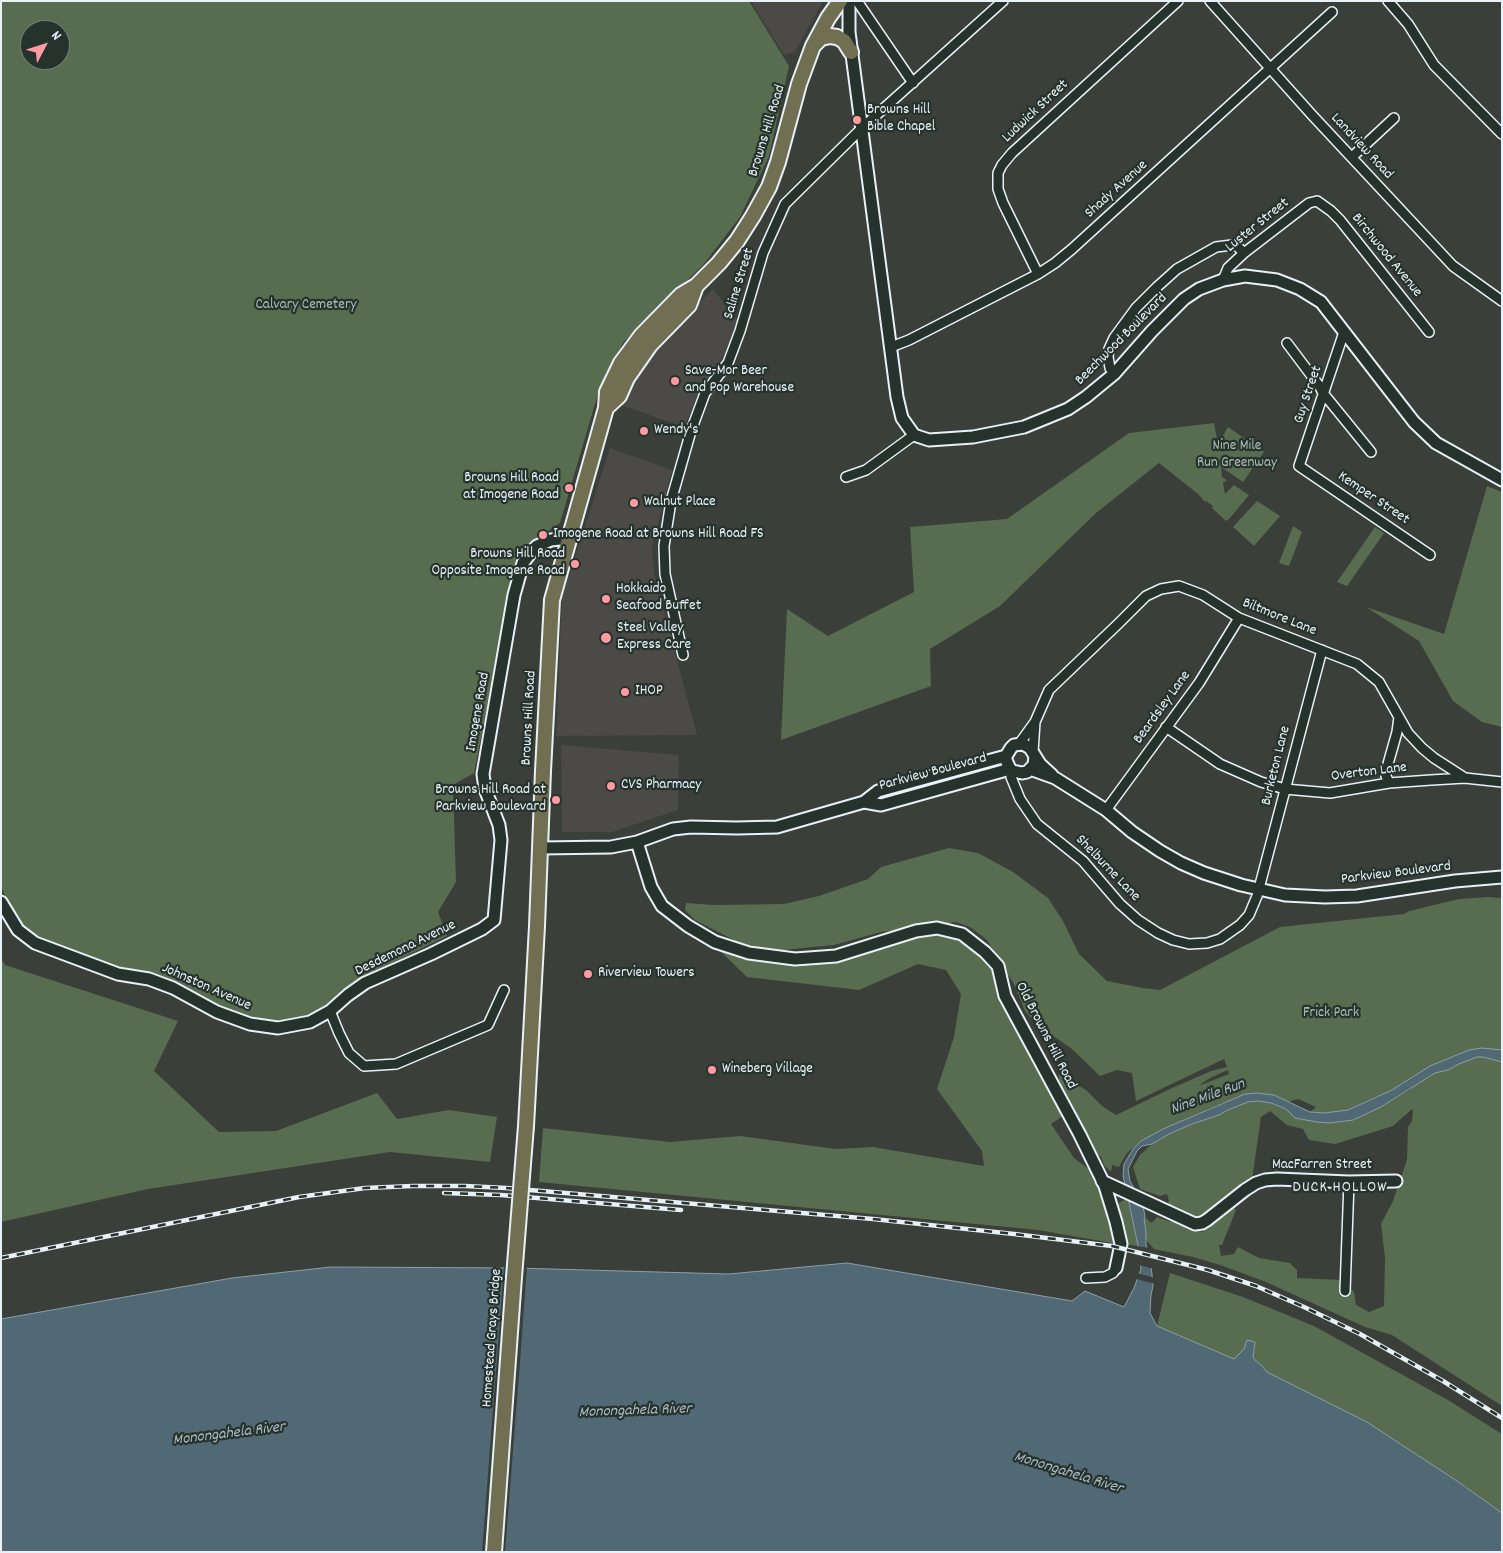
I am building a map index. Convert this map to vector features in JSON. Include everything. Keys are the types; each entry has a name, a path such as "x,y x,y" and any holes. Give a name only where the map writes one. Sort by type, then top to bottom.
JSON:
{"main road":[{"name":"Browns Hill Road","path":"526,1126 538,918 552,600 569,538 606,408 619,396 633,368 650,345 689,305 696,286 719,263 753,216 769,187 778,162 799,84 813,46 828,18 840,1"},
{"path":"813,46 821,38 830,36 844,42 852,52"},
{"name":"Homestead Grays Bridge","path":"494,1552 526,1126"}],"street":[{"path":"846,477 866,470 914,434 906,424 900,411 849,32 849,1"},
{"path":"857,1 913,83"},
{"name":"Saline Street","path":"683,655 665,574 664,546 671,501 691,430 705,393 728,363 740,331 763,253 784,204 862,128 1003,1"},
{"name":"Ludwick Street","path":"1038,274 998,189 998,173 1002,165 1012,153 1178,1"},
{"name":"Landview Road","path":"1210,1 1312,115 1453,266 1502,302"},
{"path":"1388,1 1408,24 1434,65 1502,134"},
{"name":"Shady Avenue","path":"891,347 909,340 1038,274 1055,263 1332,12"},
{"path":"1352,157 1394,118"},
{"name":"Luster Street","path":"1223,280 1228,268 1244,253 1312,201 1317,201"},
{"name":"Birchwood Avenue","path":"1317,201 1340,220 1429,332"},
{"path":"1114,374 1110,368 1108,357 1114,338 1136,308 1157,286 1177,269 1216,247 1232,244 1244,253"},
{"name":"Beechwood Boulevard","path":"914,434 929,440 973,437 1024,427 1068,409 1086,398 1114,374 1152,331 1184,299 1199,289 1223,280 1246,276 1277,280 1300,289 1321,302 1414,422 1436,443 1502,480"},
{"name":"Guy Street","path":"1299,466 1344,332"},
{"path":"1287,344 1323,393 1371,452"},
{"name":"Kemper Street","path":"1299,466 1430,555"},
{"name":"Imogene Road","path":"494,920 501,840 499,825 485,789 483,774 514,595 523,563 532,550 551,540 569,538"},
{"name":"Biltmore Lane","path":"1036,722 1049,690 1146,596 1161,589 1179,586 1203,595 1239,618 1356,664 1379,682 1408,733 1422,748 1465,778"},
{"name":"Beardsley Lane","path":"1106,810 1199,683 1239,618"},
{"name":"Burketon Lane","path":"1259,888 1322,650"},
{"path":"1390,784 1386,771 1397,732 1399,717"},
{"path":"1019,744 1036,722"},
{"path":"1018,770 1034,766 1036,722"},
{"name":"Overton Lane","path":"1166,728 1220,764 1261,782 1285,788 1330,793 1390,784 1465,778 1502,782"},
{"name":"Parkview Boulevard","path":"1055,778 1018,770 1007,765 1006,756 1011,748 1019,744 1027,746 1040,764 1055,778 1106,810 1160,851 1204,873 1240,885 1285,894 1325,897 1357,896 1455,881 1502,877"},
{"name":"Parkview Boulevard","path":"540,848 611,847 637,842 673,829 777,826 864,802 878,791 1006,756"},
{"name":"Parkview Boulevard","path":"864,802 881,805 1018,770"},
{"name":"Shelburne Lane","path":"1018,770 1011,777 1020,799 1038,824 1083,861 1120,904 1138,920 1158,933 1173,940 1189,944 1207,943 1230,933 1249,915 1259,888"},
{"name":"Old Browns Hill Road","path":"637,842 651,887 662,906 688,926 715,942 749,953 795,959 836,956 916,931 937,928 962,934 985,952 998,966 1004,996 1106,1183 1121,1244 1116,1268 1105,1277 1086,1278"},
{"name":"Johnston Avenue","path":"1,902 18,930 35,943 118,974 149,979 173,988 216,1012 250,1024 278,1028 310,1022 330,1011"},
{"name":"Desdemona Avenue","path":"330,1011 365,983 431,954 482,929 494,920"},
{"path":"330,1011 349,1053 364,1066 396,1064 488,1025 504,990"},
{"name":"MacFarren Street","path":"1106,1183 1195,1224 1202,1223 1245,1190 1265,1180 1396,1181"},
{"path":"1346,1291 1348,1182"}],"shaded area":[{"path":"751,1 823,1 795,52 784,55"},
{"path":"713,289 737,320 729,348 699,391 684,427 618,404 638,366"},
{"name":"Walnut Place","path":"610,448 672,470 652,547 654,574 697,735 556,736 562,598"},
{"path":"561,745 679,755 678,810 612,832 562,832"}],"green space":[{"name":"Calvary Cemetery","path":"1,1 749,1 789,66 769,156 740,217 704,264 623,343 600,387 560,523 518,552 474,773 453,785 456,882 438,912 447,936 355,981 323,1007 302,1018 277,1022 252,1019 210,1002 163,976 116,967 45,942 30,934 19,923 11,910 1,886"},
{"path":"1214,423 1218,445 1228,427 1264,452 1243,482 1221,467 1222,477 1227,480 1223,483 1225,494 1234,485 1249,495 1229,519 1226,521 1212,508 1213,506 1205,502 1198,494 1159,463 1096,513 1000,606 930,649 931,686 781,740 787,609 828,636 914,592 910,527 1007,519 1129,433"},
{"path":"1487,486 1502,492 1502,727 1482,722 1453,701 1419,641 1366,607 1444,634"},
{"name":"Nine Mile Run Greenway","path":"1257,501 1280,516 1254,546 1233,527"},
{"path":"1293,526 1302,532 1289,566 1279,563"},
{"path":"1375,527 1384,533 1347,586 1337,582"},
{"name":"Frick Park","path":"949,848 978,853 1013,872 1048,898 1063,921 1079,954 1107,981 1160,990 1280,927 1404,914 1409,911 1459,899 1502,898 1502,1406 1392,1335 1365,1327 1266,1282 1223,1266 1193,1257 1154,1249 1146,1240 1145,1217 1151,1223 1157,1217 1171,1222 1172,1218 1202,1232 1226,1210 1233,1207 1236,1210 1222,1245 1219,1245 1221,1256 1234,1254 1238,1247 1259,1258 1290,1263 1297,1270 1297,1278 1342,1280 1354,1292 1356,1305 1369,1312 1384,1306 1385,1258 1381,1224 1393,1201 1407,1160 1408,1127 1412,1121 1413,1109 1393,1126 1335,1144 1309,1140 1303,1129 1287,1125 1270,1111 1261,1117 1252,1180 1207,1214 1198,1217 1192,1217 1167,1205 1169,1201 1167,1194 1160,1196 1140,1189 1133,1167 1140,1155 1152,1144 1169,1134 1248,1102 1271,1103 1286,1109 1296,1118 1330,1123 1353,1120 1381,1107 1411,1089 1375,1097 1348,1110 1324,1113 1310,1112 1316,1107 1298,1099 1288,1102 1274,1095 1222,1103 1163,1129 1141,1141 1127,1153 1119,1167 1112,1165 1111,1172 1104,1165 1101,1157 1096,1154 1059,1080 1059,1074 1086,1090 1102,1106 1116,1115 1211,1071 1227,1067 1224,1059 1136,1101 1132,1073 1117,1070 1100,1076 1072,1049 1036,1024 1025,1011 1015,986 987,940 970,927 956,922 881,932 834,945 773,951 738,942 695,920 685,910 686,903 714,905 784,904 819,896 868,879 881,867","holes":["1228,1070 1229,1074 1198,1086"]},
{"path":"939,933 963,940 984,956 992,968 1063,1116 1051,1124 1074,1158 1091,1171 1113,1223 1118,1244 1038,1230 539,1182 543,1128 670,1142 740,1136 836,1149 873,1147 984,1166 982,1151 937,1089 954,1037 961,994 946,970 918,964 859,990 747,977 718,949 760,961 788,965 820,963 923,935"},
{"path":"1,958 5,965 178,1021 154,1071 219,1132 276,1131 377,1093 397,1119 449,1110 497,1117 490,1162 390,1152 148,1189 1,1222"},
{"path":"1127,1198 1137,1246 1124,1244 1116,1205"},
{"path":"1170,1273 1243,1297 1314,1326 1448,1400 1502,1434 1502,1513 1367,1422 1267,1372 1253,1357 1255,1342 1234,1359 1157,1326"}],"water":[{"name":"Monongahela River","path":"1482,1048 1502,1050 1502,1062 1477,1057 1448,1070 1435,1073 1381,1107 1353,1120 1330,1123 1317,1122 1295,1118 1286,1109 1271,1103 1248,1102 1169,1134 1152,1144 1142,1146 1137,1151 1128,1169 1130,1181 1143,1205 1146,1244 1151,1264 1153,1286 1150,1313 1157,1326 1234,1359 1244,1349 1247,1340 1255,1342 1253,1357 1267,1372 1367,1422 1502,1513 1502,1552 1,1552 1,1319 232,1278 331,1267 515,1268 729,1274 847,1263 1072,1301 1085,1291 1124,1307 1141,1269 1138,1245 1123,1176 1124,1164 1133,1149 1141,1141 1163,1129 1245,1094 1274,1095 1310,1112 1324,1113 1348,1110 1392,1090 1430,1066 1469,1050"}],"pier":[{"path":"1135,1246 1150,1248 1154,1269 1138,1265"},
{"path":"504,1266 527,1266 520,1362 505,1552 482,1552"},
{"path":"1137,1273 1155,1278 1156,1284 1136,1279"}],"railway":[{"path":"1,1258 299,1197 365,1188 413,1186 506,1188 873,1219 1014,1234 1112,1246 1208,1270 1256,1286 1360,1334 1443,1381 1502,1418"},
{"path":"444,1193 501,1195 681,1210"}],"place":[{"name":"Browns Hill Bible Chapel","path":"857,120"},
{"name":"Save-Mor Beer and Pop Warehouse","path":"675,381"},
{"name":"Wendy's","path":"644,431"},
{"name":"Browns Hill Road at Imogene Road","path":"569,488"},
{"name":"Walnut Place","path":"634,503"},
{"name":"Imogene Road at Browns Hill Road FS","path":"543,535"},
{"name":"Browns Hill Road Opposite Imogene Road","path":"575,564"},
{"name":"Hokkaido Seafood Buffet","path":"606,599"},
{"name":"Steel Valley Express Care","path":"606,638"},
{"name":"IHOP","path":"625,692"},
{"name":"CVS Pharmacy","path":"611,786"},
{"name":"Browns Hill Road at Parkview Boulevard","path":"556,800"},
{"name":"Riverview Towers","path":"588,974"},
{"name":"Wineberg Village","path":"712,1070"}],"district":[{"name":"DUCK HOLLOW","path":"1340,1189"}],"water label":[{"name":"Nine Mile Run","path":"1208,1098"}]}
